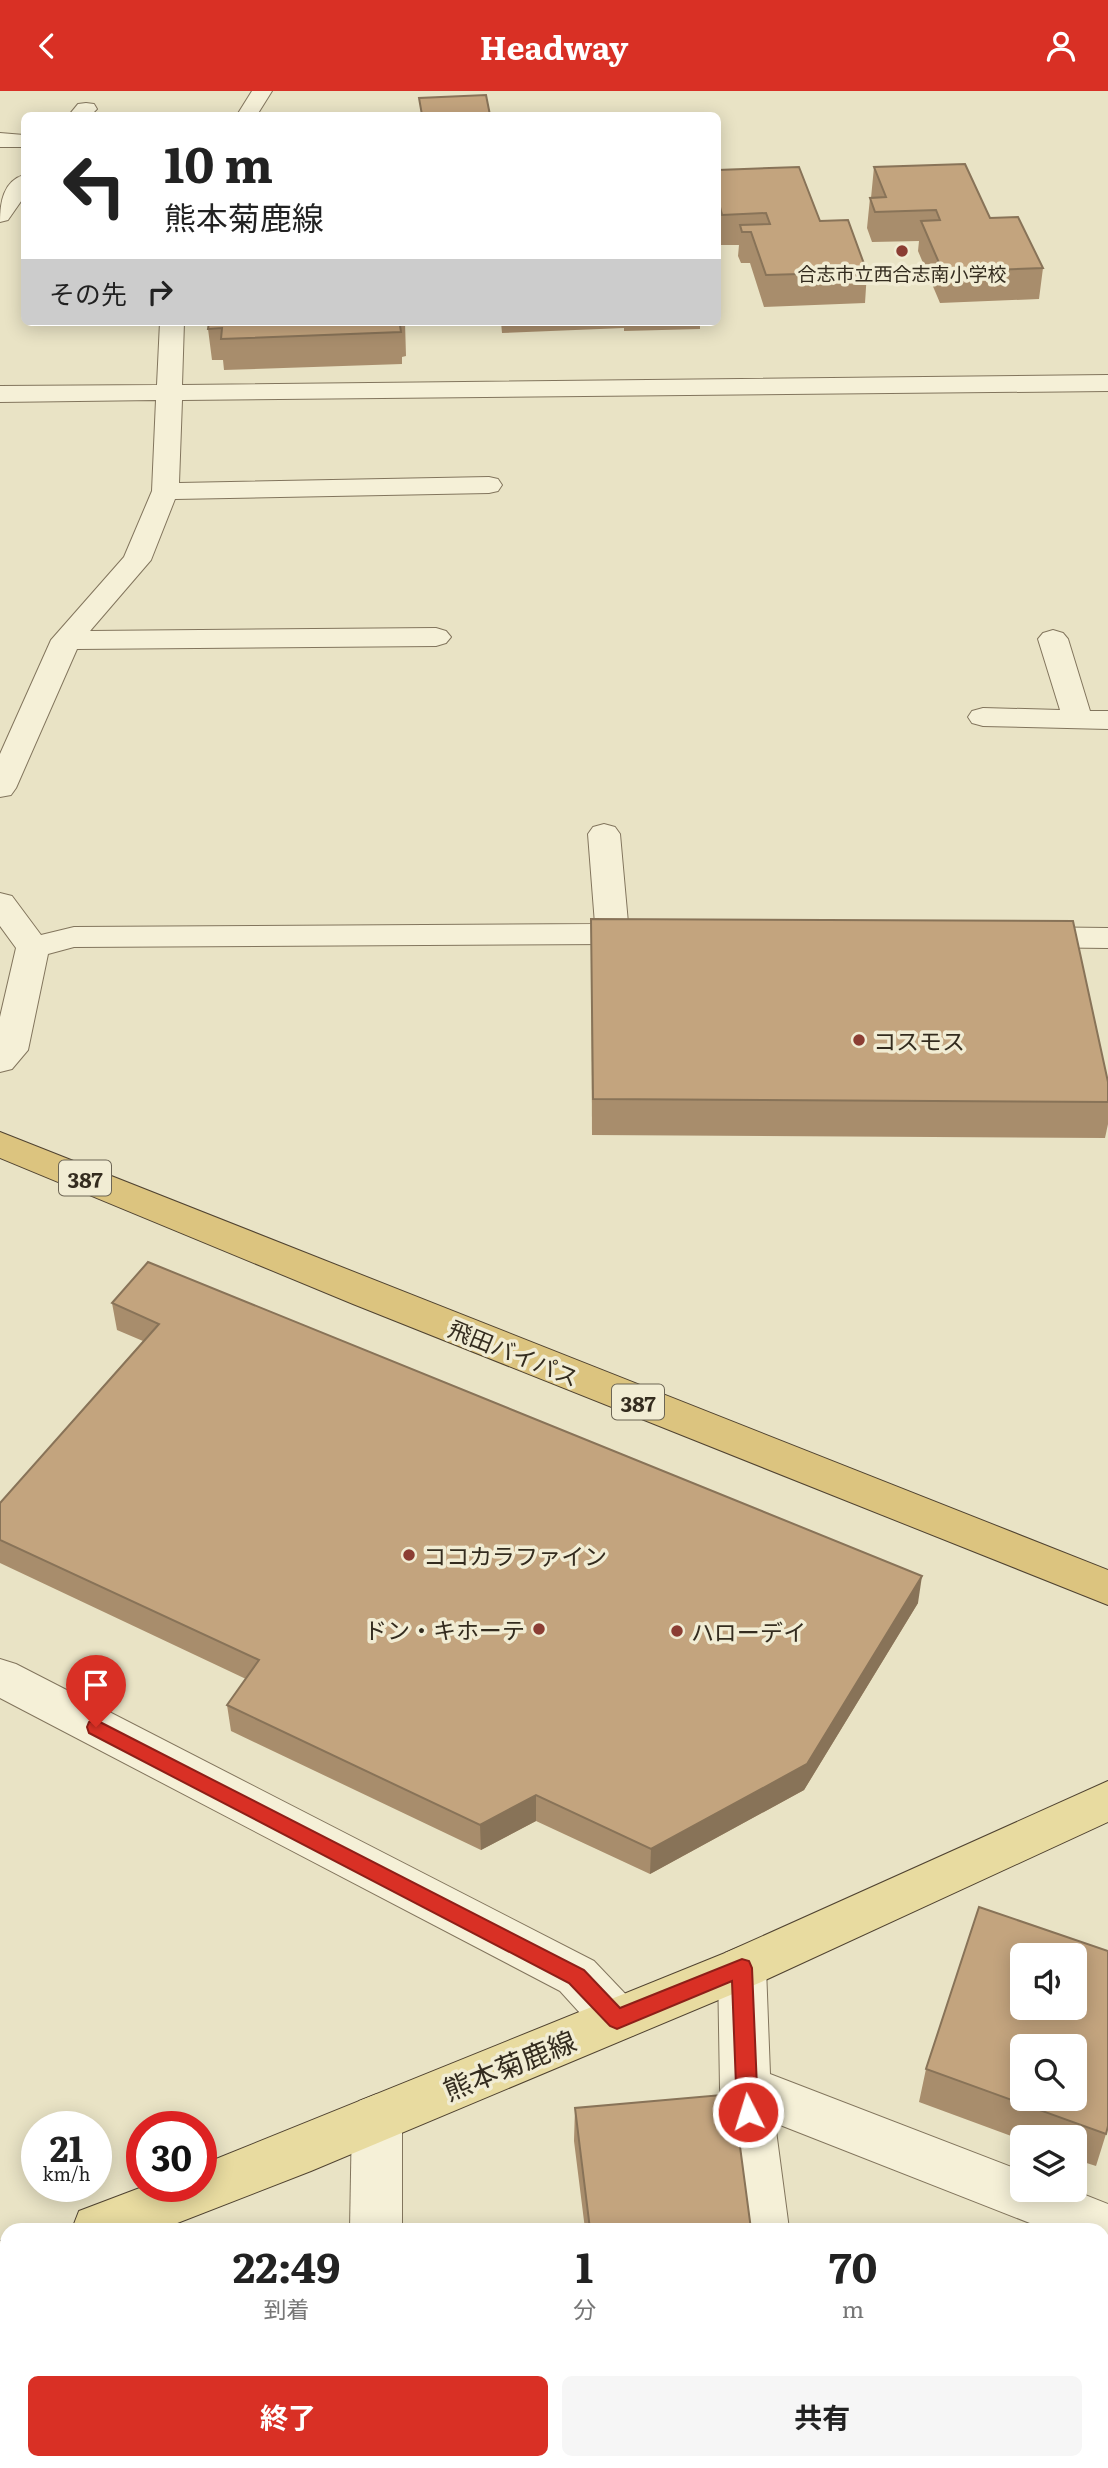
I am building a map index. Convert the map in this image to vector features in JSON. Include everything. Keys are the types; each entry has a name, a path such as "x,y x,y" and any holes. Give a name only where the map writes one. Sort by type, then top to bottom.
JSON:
{"highway":[{"name":"飛田バイパス","path":"0,1144 367,1294 1108,1588"}],"main road":[{"name":"熊本菊鹿線","path":"113,2223 742,1968 1108,1801"}],"street":[{"path":"249,112 262,91"},
{"path":"0,140 21,141"},
{"path":"0,215 21,186"},
{"path":"0,788 66,639 137,560 165,491 172,326"},
{"path":"0,394 1108,383"},
{"path":"165,491 489,485"},
{"path":"66,639 436,637"},
{"path":"983,717 1093,719 1054,639"},
{"path":"33,947 74,937 626,934 604,834"},
{"path":"0,903 33,947 10,1050 0,1061"},
{"path":"998,937 1108,938"},
{"path":"0,1677 577,1976 617,2019"},
{"path":"742,1968 745,2088 762,2223"},
{"path":"745,2088 1095,2223"},
{"path":"376,2223 377,2118"}],"building":[{"path":"486,95 489,112 421,112 419,98"},
{"path":"965,164 990,218 1018,217 1043,268 943,272 921,221 940,220 936,210 875,212 870,198 886,197 874,167"},
{"path":"799,167 820,221 848,220 867,272 766,275 751,232 742,232 740,225 770,224 766,213 722,215 721,170"},
{"path":"208,326 400,326 401,332 221,339 222,328 208,329"},
{"path":"591,919 1073,921 1108,1082 1108,1102 593,1099"},
{"path":"148,1262 922,1576 807,1764 651,1849 536,1795 480,1825 227,1705 259,1660 0,1540 0,1503 159,1324 112,1303"},
{"path":"979,1907 1085,1943 1010,1943 1010,2020 1087,2020 1087,1944 1108,1951 1106,2134 1042,2111 1087,2111 1087,2034 1010,2034 1010,2099 926,2069"},
{"path":"733,2094 750,2223 589,2223 575,2108"}],"place":[{"name":"合志市立西合志南小学校","path":"902,251"},
{"name":"コスモス","path":"859,1040"},
{"name":"ココカラファイン","path":"409,1555"},
{"name":"ドン・キホーテ","path":"539,1629"},
{"name":"ハローデイ","path":"677,1631"}],"route":[{"path":"96,1727 577,1976 617,2019 742,1968 748,2112"}]}
